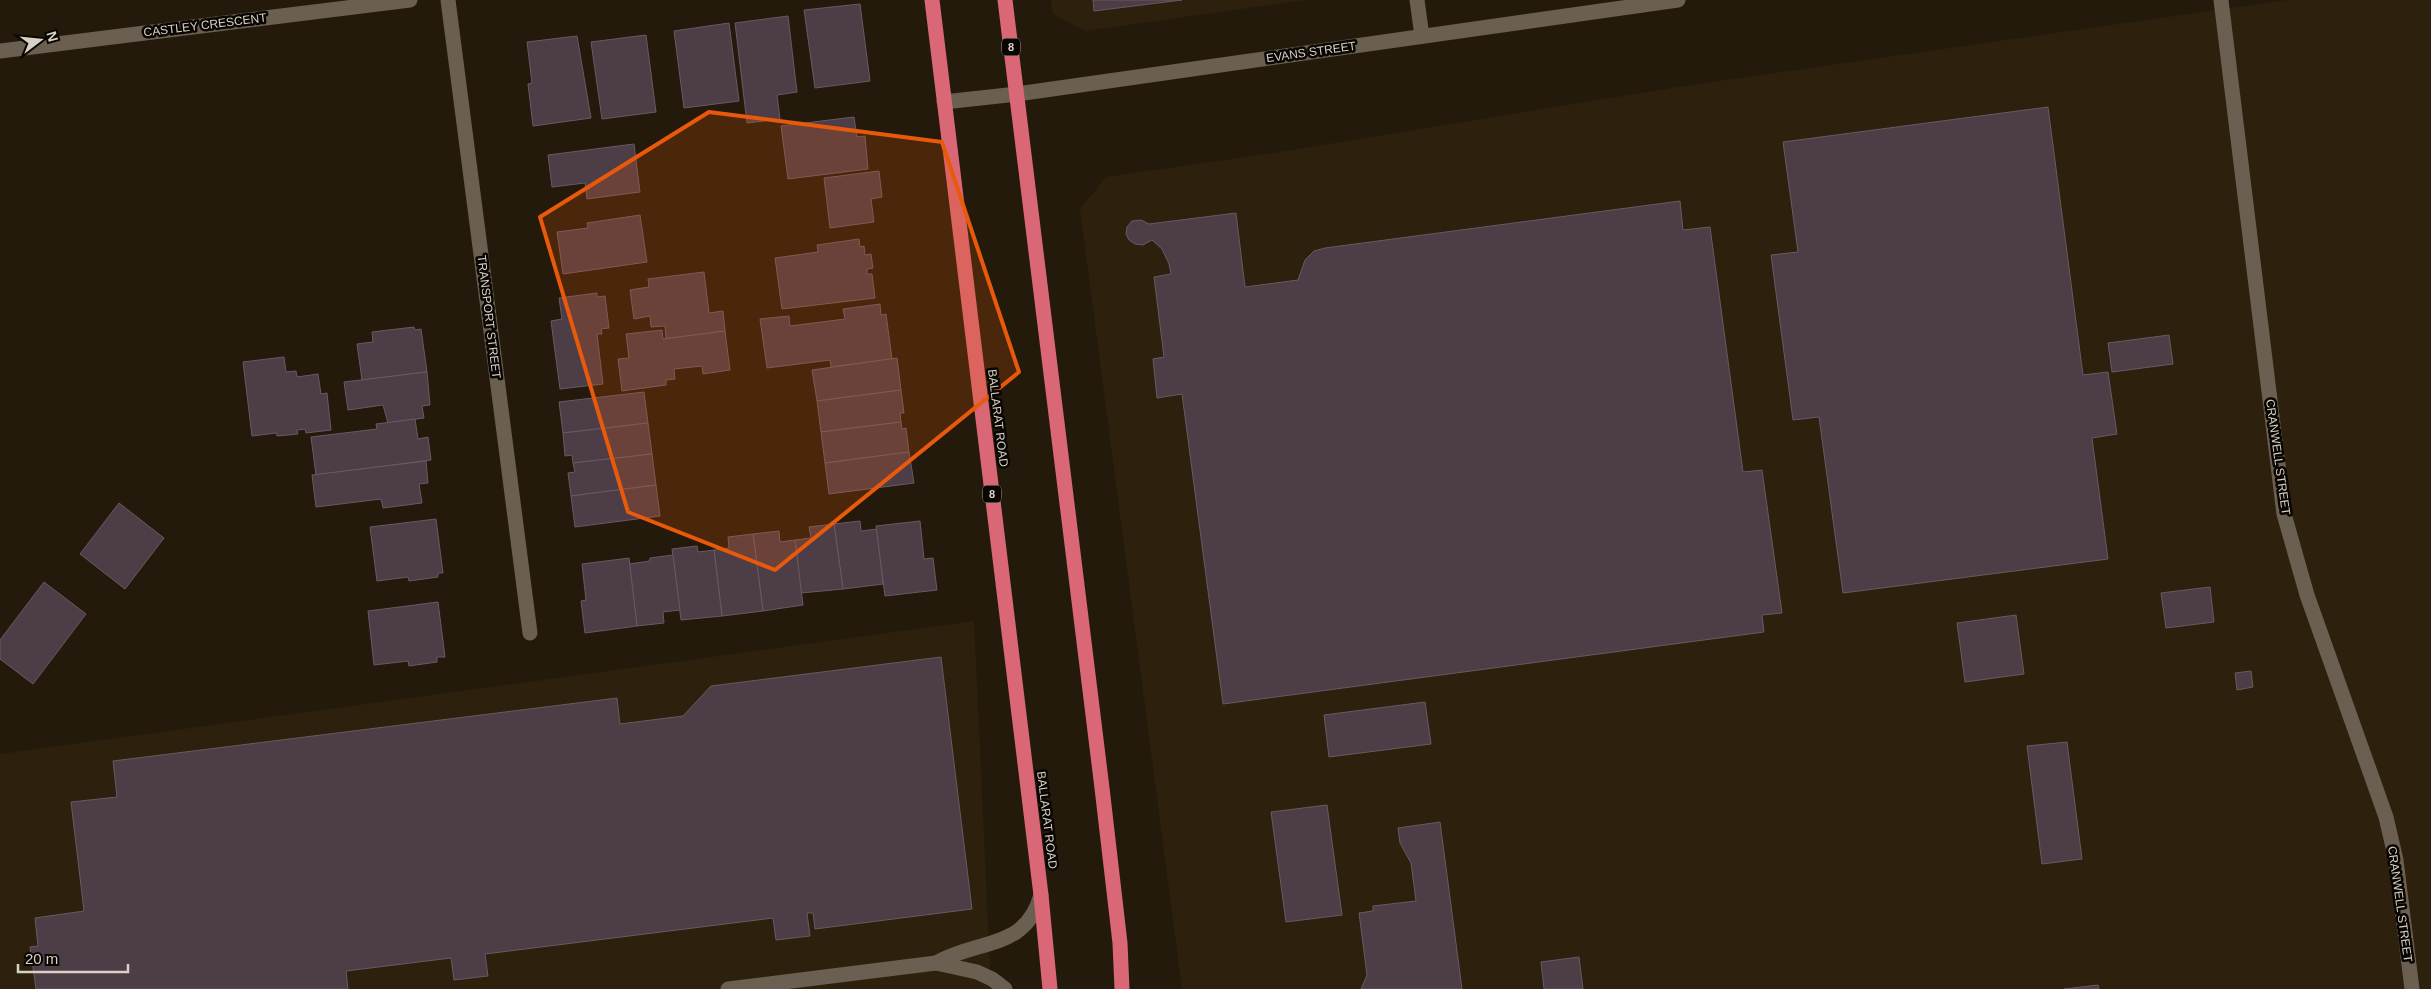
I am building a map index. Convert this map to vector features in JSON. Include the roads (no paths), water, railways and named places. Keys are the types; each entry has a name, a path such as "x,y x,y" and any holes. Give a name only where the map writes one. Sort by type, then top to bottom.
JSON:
{"highway":[{"name":"BALLARAT ROAD","path":"932,0 1042,895 1050,989"},
{"name":"8","path":"1005,0 1101,778 1120,943 1122,989"}],"street":[{"name":"CASTLEY CRESCENT","path":"0,51 410,0"},
{"name":"TRANSPORT STREET","path":"448,0 530,634"},
{"path":"1417,0 1422,36"},
{"name":"EVANS STREET","path":"944,102 1017,94 1678,0"},
{"name":"CRANWELL STREET","path":"2221,0 2284,514 2307,595 2386,817 2396,860 2412,989"},
{"path":"936,963 951,954 1003,939 1018,932 1032,919 1042,895"},
{"path":"728,989 936,963 977,972 992,979 1005,989"}]}
